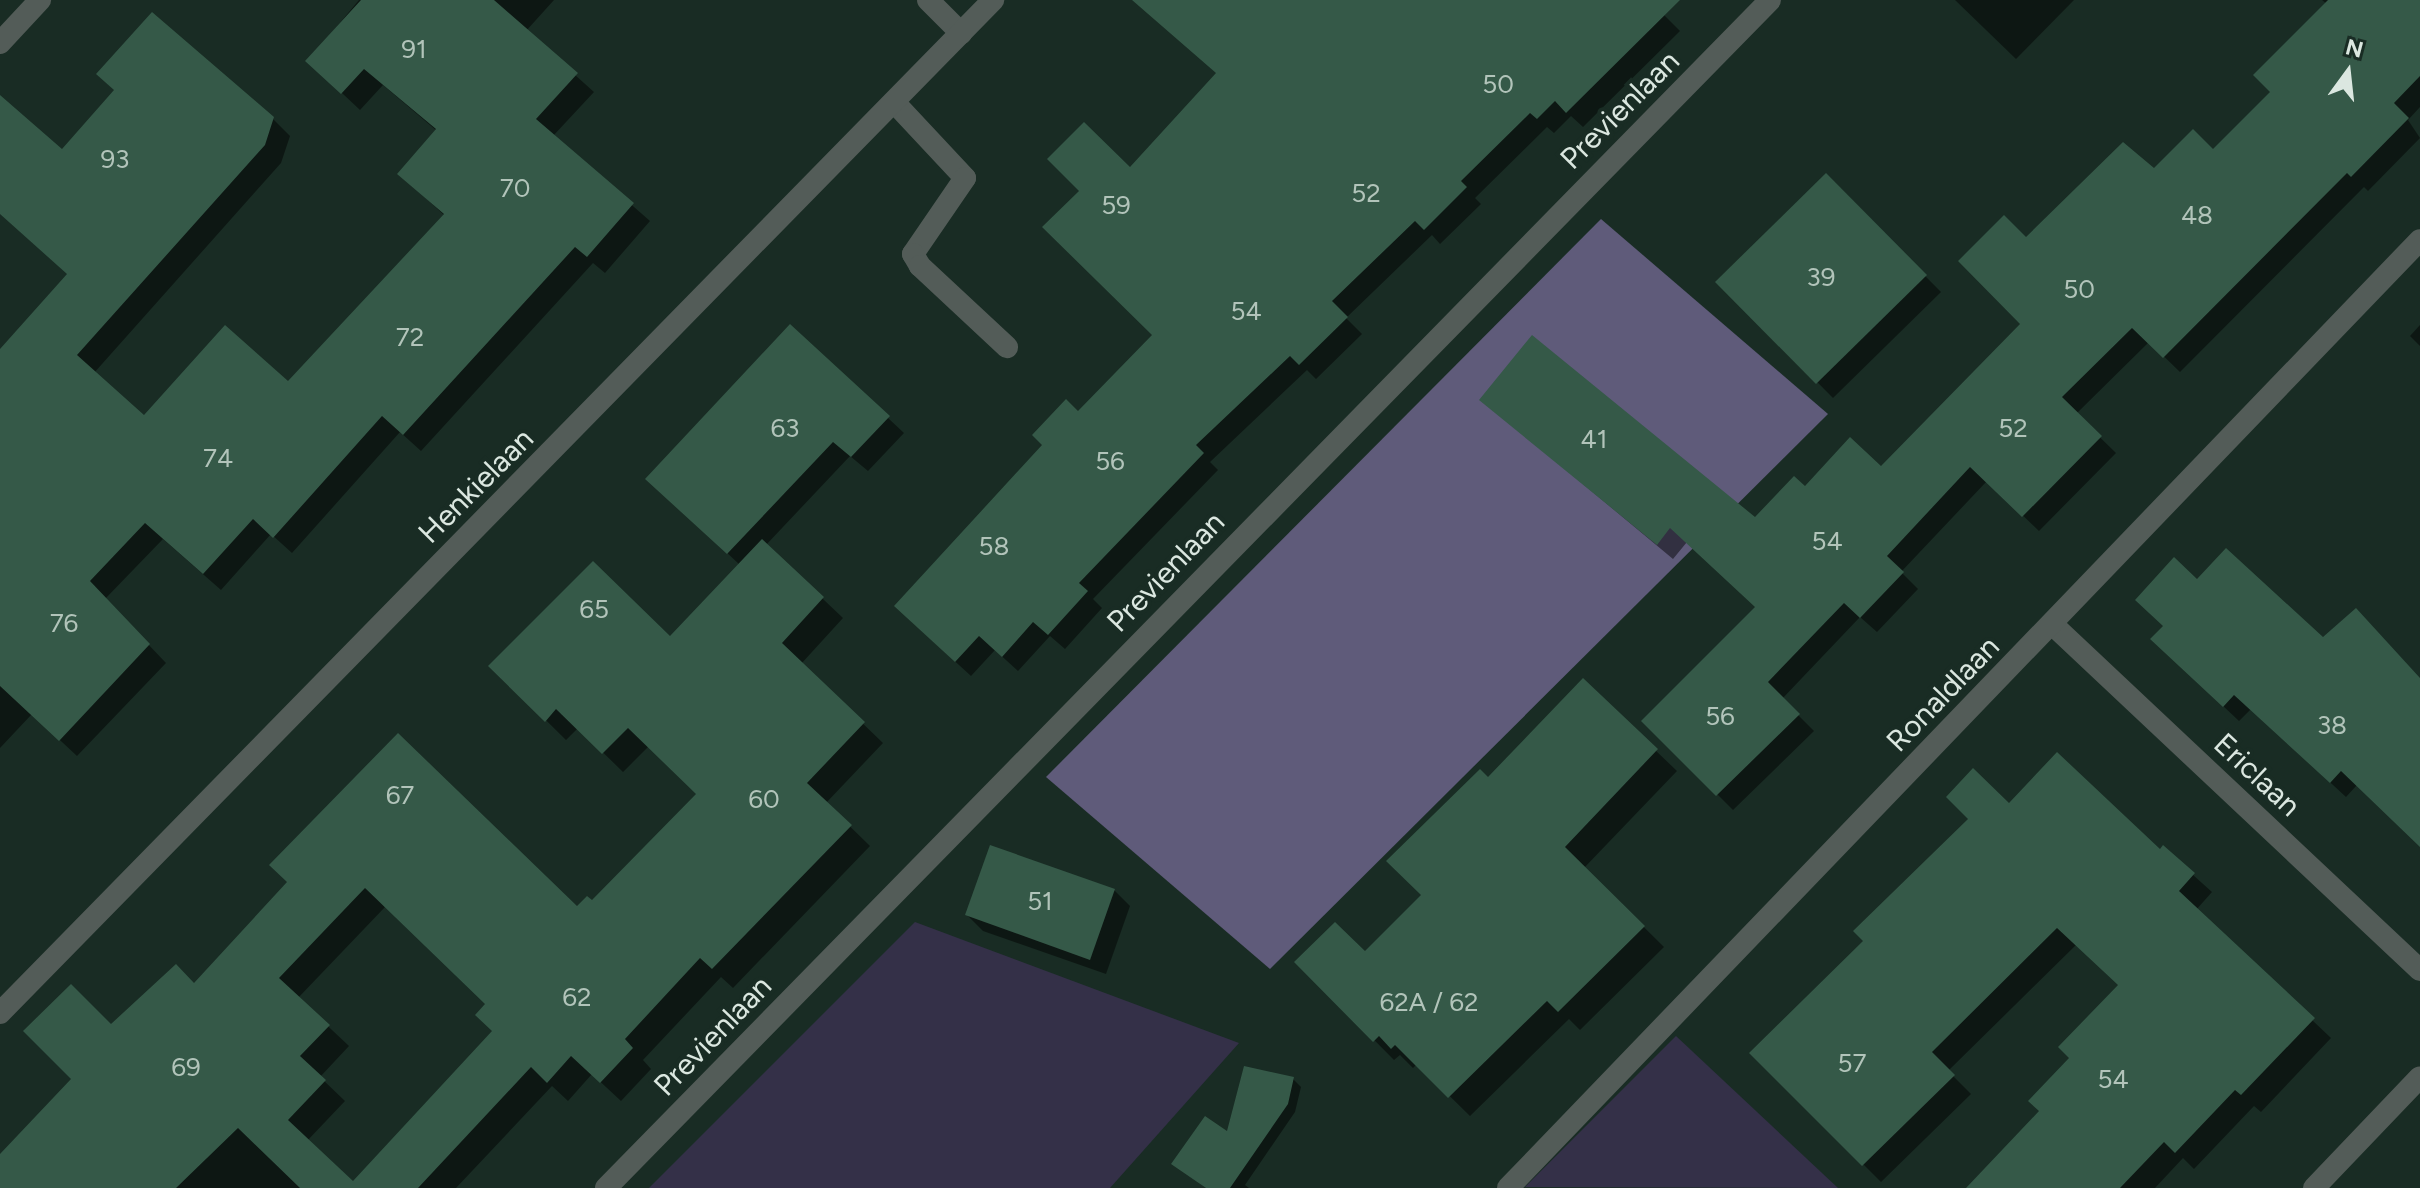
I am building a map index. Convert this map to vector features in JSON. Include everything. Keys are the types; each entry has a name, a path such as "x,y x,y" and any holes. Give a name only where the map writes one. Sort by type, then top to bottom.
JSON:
{"street":[{"path":"0,43 40,0"},
{"path":"928,0 961,33"},
{"name":"Henkielaan","path":"0,1013 993,0"},
{"name":"Previenlaan","path":"606,1188 1770,0"},
{"path":"894,102 965,178 913,254 920,266 1007,347"},
{"name":"Ronaldlaan","path":"1508,1188 2420,240"},
{"name":"Ericlaan","path":"2052,624 2420,970"},
{"path":"2314,1188 2420,1077"}],"shaded area":[{"path":"1601,219 1828,414 1270,969 1046,777"},
{"path":"915,922 1239,1043 1110,1188 649,1188"},
{"path":"1676,1036 1838,1188 1525,1187"}],"building":[{"path":"361,0 494,0 578,73 536,119 634,203 587,257 575,247 403,435 382,416 273,538 253,519 203,574 145,523 90,581 150,644 59,741 0,686 0,349 67,274 0,214 0,95 62,149 114,90 96,74 152,12 274,117 265,145 77,355 144,415 225,325 288,381 444,214 397,174 436,129 364,69 341,94 305,61"},
{"path":"1132,0 1680,0 1566,113 1555,101 1537,119 1530,113 1461,181 1467,187 1424,230 1415,221 1332,301 1348,317 1299,365 1290,356 1196,445 1204,453 1079,583 1088,591 1048,635 1033,622 1002,657 979,636 955,662 894,606 1042,445 1032,435 1066,399 1078,411 1152,335 1042,227 1079,191 1047,159 1084,122 1130,167 1216,73"},
{"path":"2328,0 2420,0 2420,76 2394,103 2409,118 2351,177 2347,173 2163,358 2132,328 2062,397 2102,436 2022,517 1970,467 1887,556 1904,572 1860,618 1844,603 1768,682 1800,714 1716,796 1641,721 1755,607 1670,528 1657,545 1479,400 1532,335 1755,517 1794,476 1805,486 1850,437 1881,466 2020,324 1958,261 2004,215 2026,237 2123,142 2154,168 2193,129 2213,149 2270,92 2253,75"},
{"path":"1826,173 1927,275 1816,384 1715,282"},
{"path":"790,324 890,416 851,457 833,442 727,554 645,479"},
{"path":"762,539 824,597 782,643 865,722 807,783 852,825 712,969 700,958 625,1039 633,1048 600,1083 571,1056 547,1083 531,1067 418,1188 300,1188 238,1128 176,1188 0,1188 0,1154 71,1079 23,1031 71,984 111,1024 176,964 194,983 287,882 269,865 398,733 577,906 587,896 592,900 696,794 628,728 602,754 556,709 545,722 488,666 593,561 670,636","holes":["365,888 485,1004 475,1015 492,1031 353,1181 288,1120 326,1080 300,1056 330,1025 279,978"]},
{"path":"2226,548 2323,637 2356,608 2420,678 2420,847 2341,771 2330,783 2234,695 2223,707 2150,639 2163,626 2135,600 2174,557 2197,579"},
{"path":"1583,678 1658,749 1565,847 1645,926 1558,1012 1547,1001 1448,1098 1395,1045 1391,1049 1379,1036 1373,1042 1294,962 1335,922 1365,951 1421,895 1386,861 1480,769 1488,777"},
{"path":"2057,752 2160,849 2163,845 2195,873 2179,891 2315,1018 2241,1095 2235,1090 2175,1153 2164,1142 2120,1188 1966,1188 2039,1111 2028,1101 2069,1058 2058,1047 2118,985 2057,928 1932,1052 1955,1075 1862,1166 1749,1053 1863,941 1853,931 1968,819 1946,797 1973,768 2009,803"},
{"path":"990,845 1115,889 1090,960 965,915"},
{"path":"1244,1066 1294,1077 1288,1104 1230,1188 1206,1188 1171,1164 1205,1116 1227,1131"}]}
